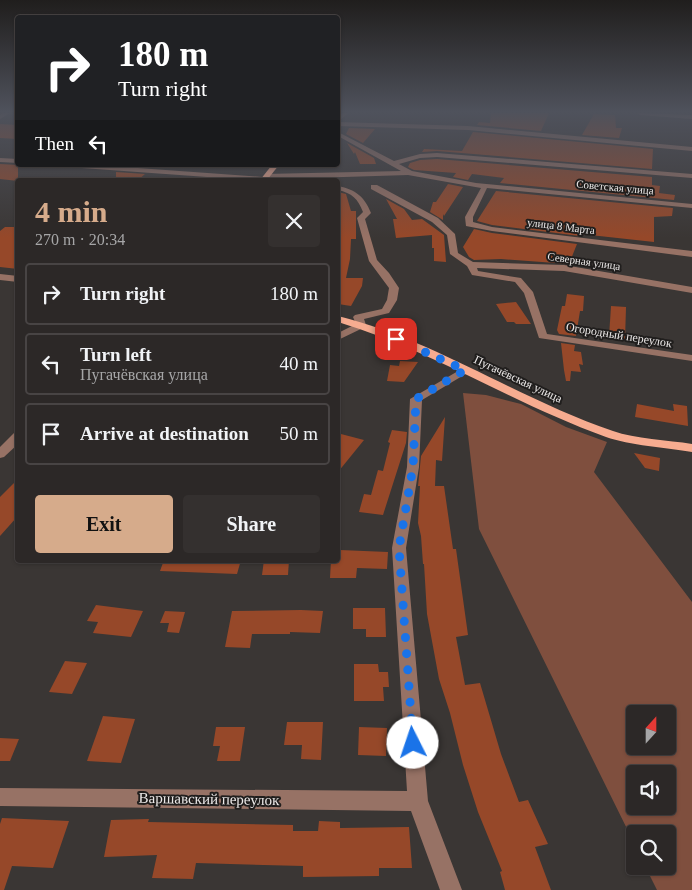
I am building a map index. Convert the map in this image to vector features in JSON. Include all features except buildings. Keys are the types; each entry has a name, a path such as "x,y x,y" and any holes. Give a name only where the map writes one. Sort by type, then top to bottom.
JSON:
{"main road":[{"path":"264,178 274,167"},
{"name":"Пугачёвская улица","path":"340,320 380,331 567,417 612,435 692,448"}],"street":[{"name":"Советская улица","path":"375,155 410,172 485,186 692,206"},
{"path":"392,164 420,156 437,155 692,176"},
{"path":"0,160 15,162"},
{"path":"98,167 264,178 410,172"},
{"name":"улица 8 Марта","path":"485,186 469,217 469,224 492,229 692,254"},
{"path":"374,187 435,220 451,234 454,254 471,265"},
{"path":"340,188 353,191 362,201 367,213 361,218 373,261 386,275 394,288 392,300 386,311 358,317 361,325 340,336"},
{"name":"Северная улица","path":"471,265 564,268 692,290"},
{"name":"Огородный переулок","path":"471,265 474,274 518,280 528,292 543,336 692,358"},
{"path":"0,277 15,280"},
{"path":"451,890 418,801 399,548 413,467 416,399 465,370"},
{"path":"0,454 15,439"},
{"name":"Варшавский переулок","path":"0,797 418,801"}],"shaded area":[{"path":"463,393 486,395 521,404 566,427 607,442 594,472 692,602 692,890 657,890 650,875 676,875 676,825 626,825 626,827 479,529"}],"route":[{"path":"396,339 465,370 416,399 413,467 399,548 413,743"}]}
